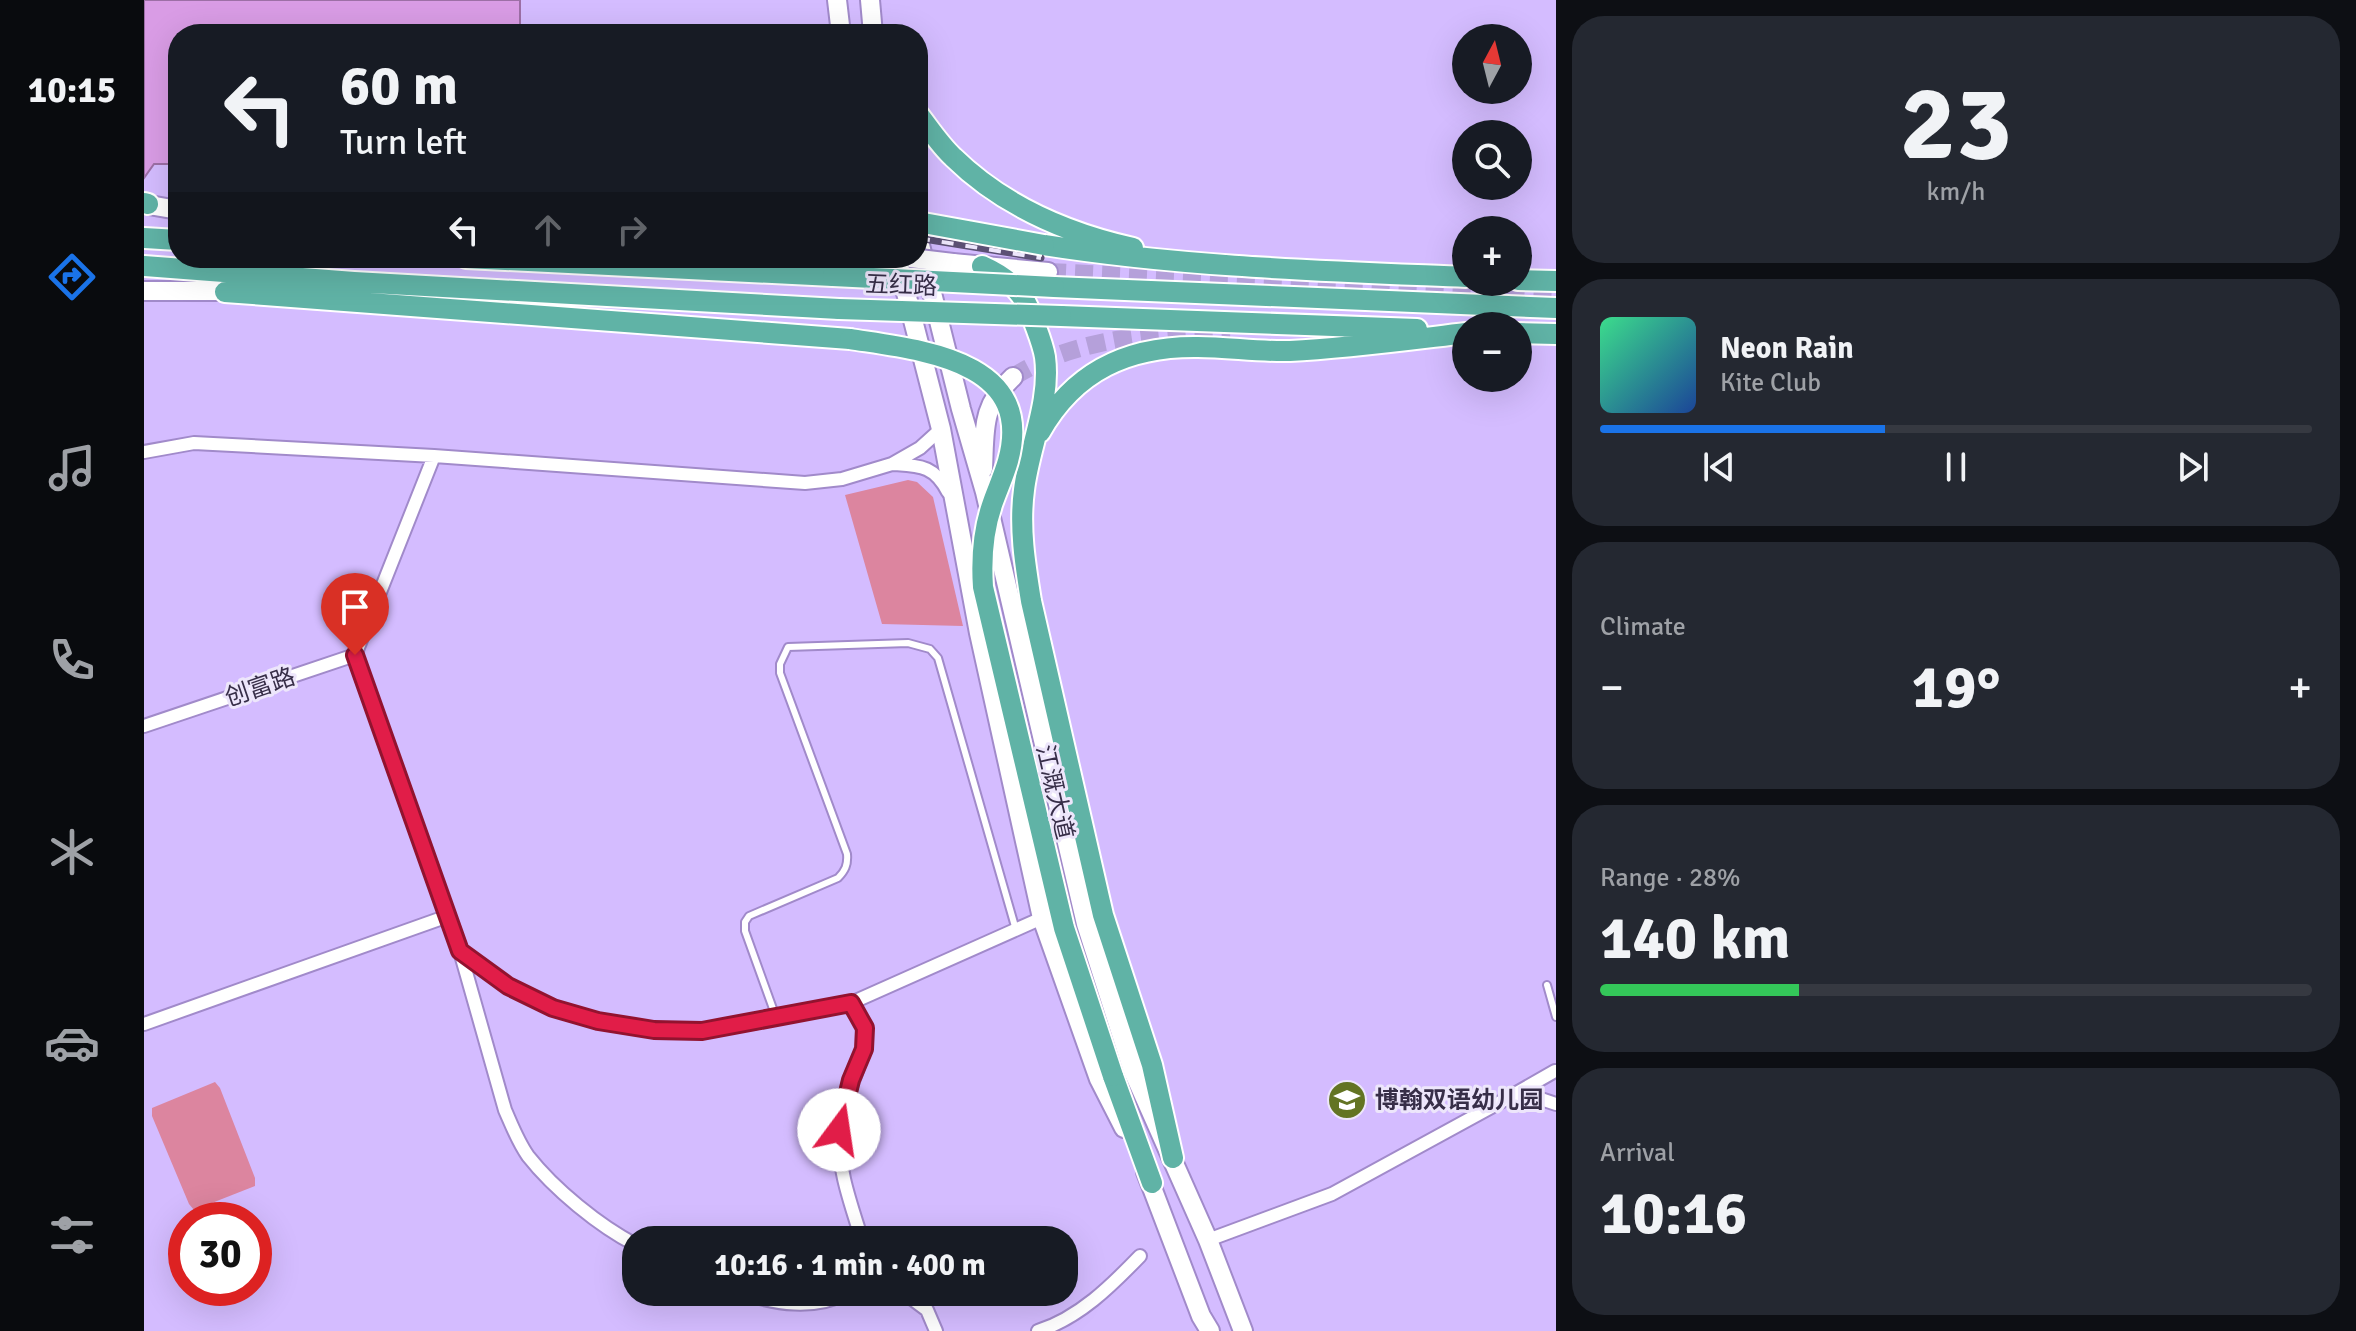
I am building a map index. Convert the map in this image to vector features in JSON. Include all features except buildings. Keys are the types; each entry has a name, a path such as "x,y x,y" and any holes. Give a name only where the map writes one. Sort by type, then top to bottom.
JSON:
{"highway":[{"path":"928,127 950,155 983,184 1027,213 1073,231 1128,246 1223,266"},
{"path":"928,224 1118,256 1223,266 1452,276"},
{"path":"145,238 168,239"},
{"name":"五红路","path":"144,266 168,268"},
{"path":"982,266 1002,274 1021,292 1032,314 1045,356 1044,394 1024,487 1022,526 1031,601 1103,915 1152,1065 1173,1158"},
{"name":"五红路","path":"170,268 354,282 839,309 1452,331"},
{"name":"五红路","path":"670,268 833,276 1051,280 1556,308"},
{"path":"1532,280 1556,281"},
{"path":"354,282 466,310"},
{"path":"225,292 850,339 925,351 961,362 979,372 994,386 1010,419 1013,435 982,550 983,587 1064,928 1152,1183"},
{"path":"1532,333 1556,334"},
{"path":"1029,461 1040,433 1060,401 1076,384 1121,359 1168,348 1285,351 1348,348 1452,334"}],"main road":[{"path":"837,0 840,24"},
{"path":"870,0 872,24"},
{"path":"145,204 168,208"},
{"path":"928,260 982,266 1051,280"},
{"name":"江溉大道","path":"900,268 941,429 979,633 1042,918 1099,1079 1152,1183 1205,1326"},
{"name":"江溉大道","path":"926,268 982,483 1086,924 1133,1071 1228,1286 1243,1331"},
{"path":"144,291 225,292 354,282"},
{"path":"982,483 987,412 995,393 1013,377"},
{"path":"1228,1286 1254,1331"}],"street":[{"path":"144,452 194,443 434,456 805,483 842,479 892,464 920,448 941,429"},
{"path":"434,456 355,655 460,951 505,1110 527,1154 568,1196 622,1235"},
{"path":"892,464 932,470 942,481 957,509"},
{"name":"创富路","path":"144,726 355,655"},
{"path":"144,1024 448,916"},
{"path":"460,951 508,986 553,1008 598,1021 654,1030 702,1031 851,1003 1042,918"},
{"path":"851,1003 865,1028 864,1049 851,1080 839,1130 842,1180 857,1226"},
{"path":"1208,1240 1332,1194 1556,1071"},
{"path":"1556,1071 1550,1086 1556,1102"},
{"path":"1506,1099 1538,1098 1556,1102"},
{"path":"1038,1331 1075,1313 1110,1287 1140,1256"},
{"path":"922,1306 937,1330"}],"lane":[{"path":"776,1017 745,931 745,922 749,916 838,878 848,862 780,673 783,654 788,647 908,643 930,649 938,658 1016,930"},
{"path":"1547,985 1556,1017"}],"shaded area":[{"path":"908,480 917,482 933,497 963,626 882,624 845,495"},
{"path":"215,1082 255,1178 255,1186 214,1202 188,1202 152,1116 152,1108"}],"tunnel":[{"path":"1048,272 1556,296"},
{"path":"1013,377 1063,353 1090,346 1146,335 1230,330"}],"railway":[{"path":"928,240 1041,258"}],"place":[{"name":"博翰双语幼儿园","path":"1347,1100"}],"route":[{"path":"355,655 460,951 508,986 553,1008 598,1021 654,1030 702,1031 851,1003 865,1028 864,1049 851,1080 839,1130"}]}
